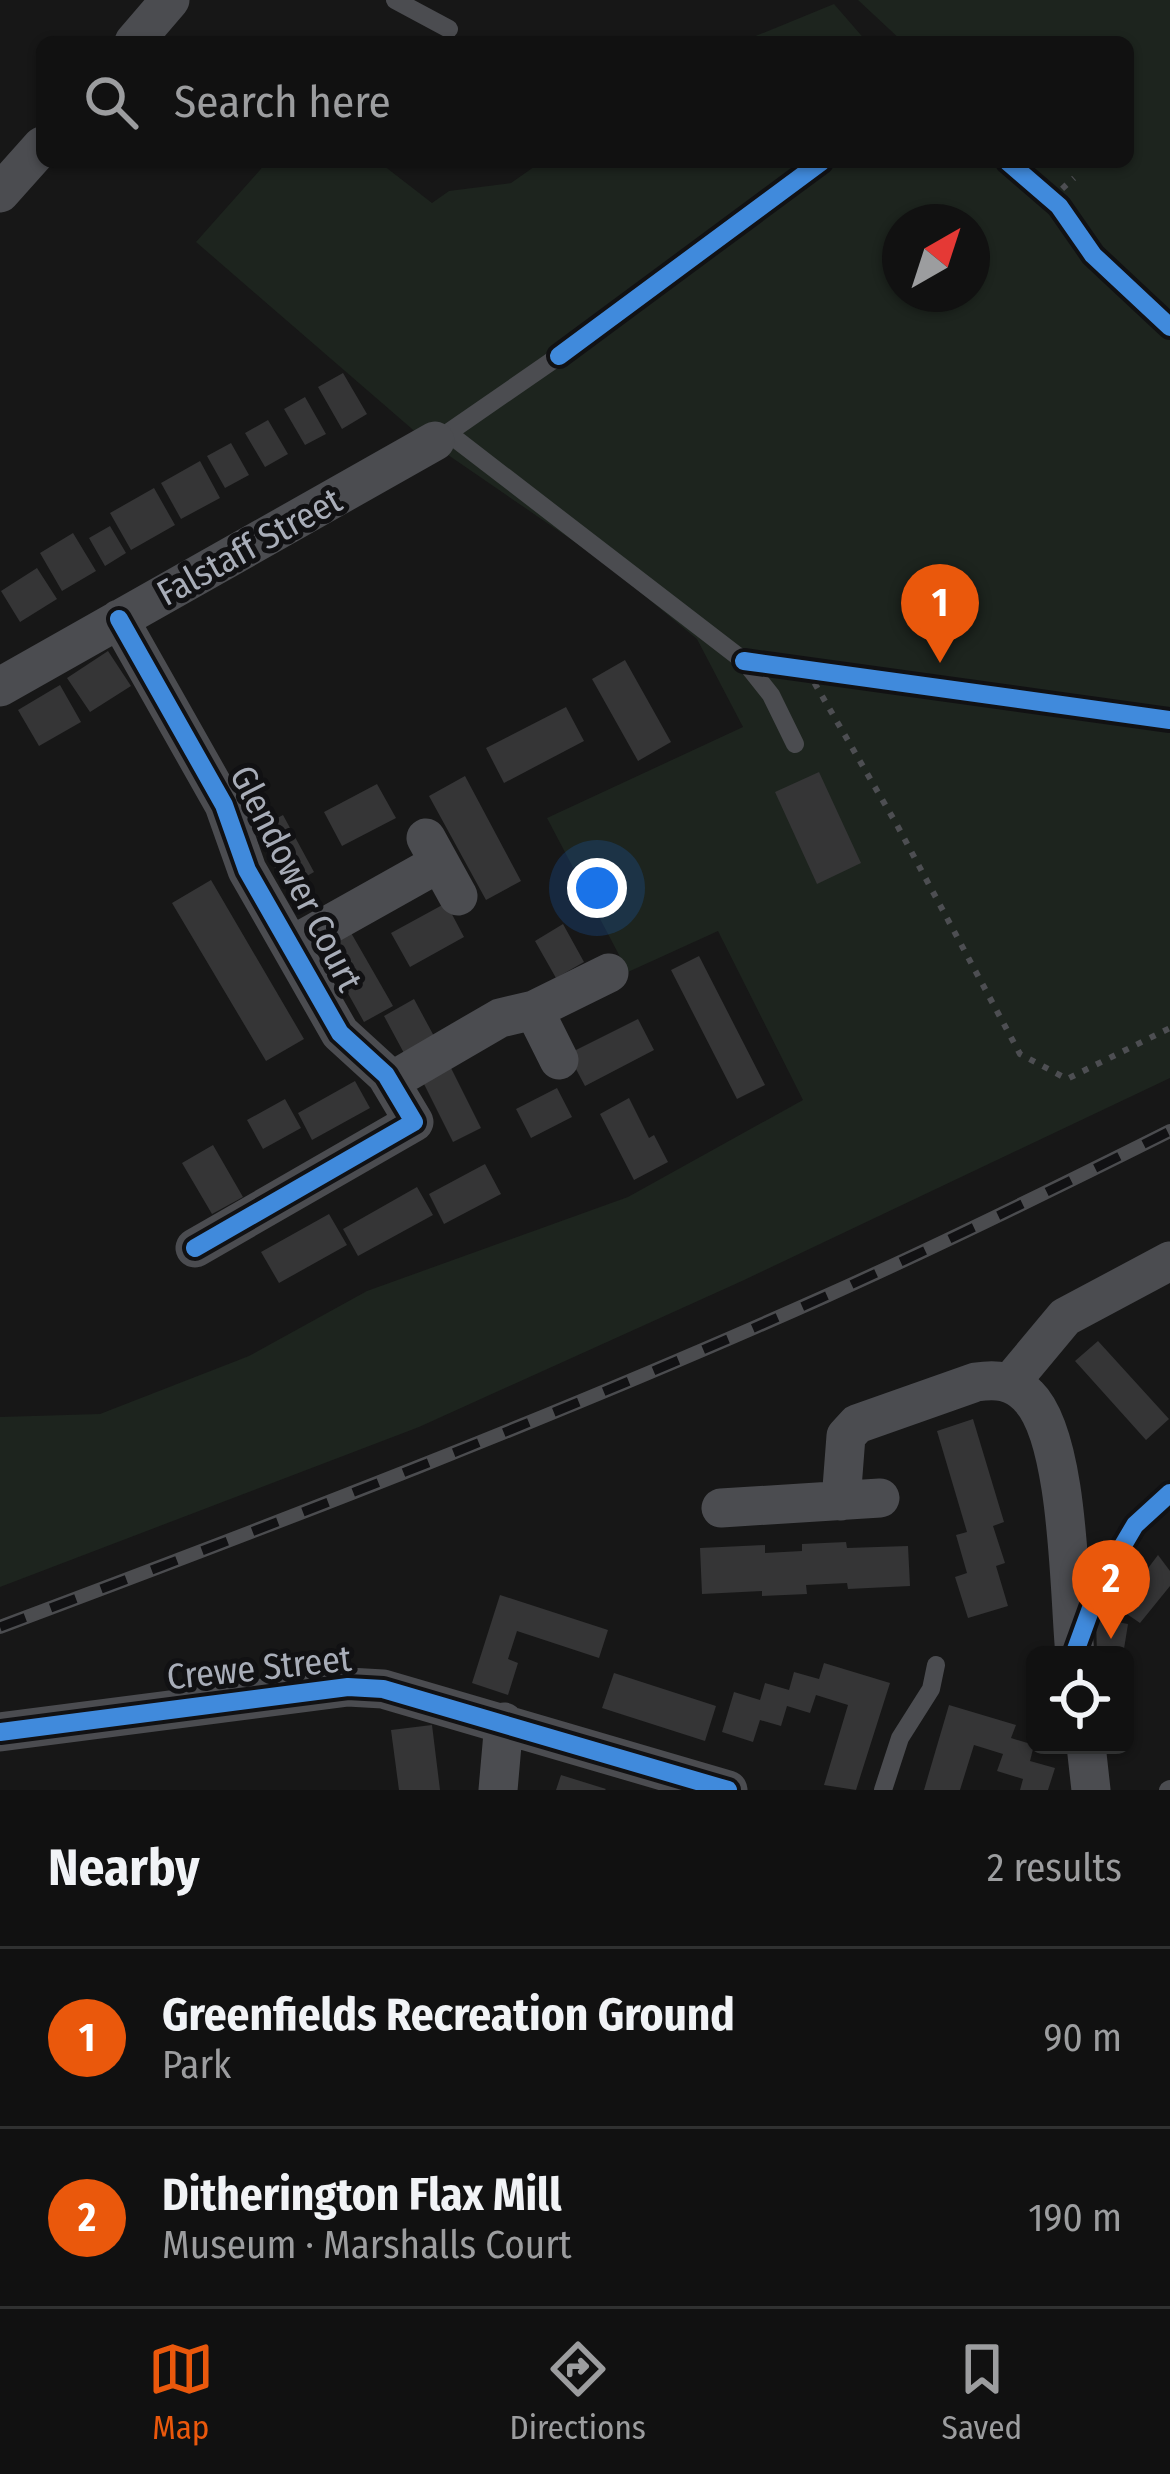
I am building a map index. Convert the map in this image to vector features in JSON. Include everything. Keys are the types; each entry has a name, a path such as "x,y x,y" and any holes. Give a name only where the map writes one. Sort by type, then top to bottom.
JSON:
{"street":[{"path":"0,193 36,153"},
{"name":"Falstaff Street","path":"0,687 441,437"},
{"name":"Glendower Court","path":"119,620 224,805 238,852 340,1034 390,1082"},
{"path":"291,946 441,865"},
{"path":"195,1248 414,1121 390,1082 500,1018 534,1010 609,973"},
{"path":"534,1010 559,1060"},
{"path":"1010,1383 1065,1317 1170,1261"},
{"path":"721,1508 860,1500 847,1436 857,1424 976,1382 1010,1383 1038,1409 1053,1453 1061,1490 1074,1646"},
{"name":"Crewe Street","path":"0,1732 348,1687 383,1689 504,1722 664,1782 728,1790"},
{"path":"498,1790 504,1722"},
{"path":"1087,1754 1091,1790"}],"lane":[{"path":"395,0 449,29"},
{"path":"559,356 441,437 744,661 771,695 795,744"},
{"path":"883,1790 900,1738 931,1689 936,1665"}],"path":[{"path":"1049,198 1074,178"},
{"path":"744,661 829,673"},
{"path":"806,670 897,825 1020,1054 1067,1079 1170,1028"},
{"path":"1099,1586 1135,1526 1170,1493"}],"shaded area":[{"path":"858,0 1170,0 1170,1078 742,1281 419,1427 0,1587 0,1417 100,1414 249,1356 367,1291 628,1197 803,1100 718,931 628,972 547,818 743,727 697,639 601,560 419,435 196,242 262,168 387,168 432,203 449,191 511,183 532,168 1134,168 1134,36 897,36"},
{"path":"834,4 862,36 756,36"}],"building":[{"path":"343,373 367,414 342,429 318,387"},
{"path":"305,397 326,434 305,445 284,409"},
{"path":"268,420 288,454 265,467 245,433"},
{"path":"231,443 249,475 225,488 207,456"},
{"path":"200,461 220,498 181,519 161,483"},
{"path":"154,488 175,525 131,550 110,513"},
{"path":"110,526 126,553 105,566 89,538"},
{"path":"73,533 96,571 62,591 40,553"},
{"path":"37,568 57,599 20,622 1,591"},
{"path":"108,651 131,686 90,712 67,678"},
{"path":"625,660 671,742 638,761 592,679"},
{"path":"60,685 81,722 39,746 18,710"},
{"path":"566,707 584,741 504,783 486,748"},
{"path":"819,772 861,863 817,884 775,792"},
{"path":"465,776 521,881 486,900 429,796"},
{"path":"377,784 396,818 342,846 324,812"},
{"path":"283,815 314,872 286,888 254,830"},
{"path":"211,880 304,1039 266,1061 172,903"},
{"path":"446,903 464,937 410,967 391,933"},
{"path":"563,924 584,962 556,978 535,941"},
{"path":"350,931 393,1006 364,1022 322,947"},
{"path":"699,956 765,1085 737,1099 671,970"},
{"path":"414,999 435,1038 405,1055 384,1016"},
{"path":"638,1019 654,1050 585,1086 568,1054"},
{"path":"451,1068 481,1128 453,1142 423,1082"},
{"path":"355,1081 370,1108 312,1140 298,1113"},
{"path":"557,1088 572,1117 531,1138 516,1109"},
{"path":"629,1098 649,1138 654,1135 668,1162 634,1180 600,1114"},
{"path":"285,1099 301,1128 263,1149 247,1120"},
{"path":"213,1145 243,1197 212,1214 182,1163"},
{"path":"485,1164 501,1194 444,1224 429,1194"},
{"path":"417,1187 433,1215 358,1256 343,1229"},
{"path":"329,1214 347,1245 279,1283 261,1252"},
{"path":"1098,1341 1169,1419 1146,1440 1075,1361"},
{"path":"973,1419 1004,1522 993,1526 1005,1563 996,1566 1008,1606 968,1618 955,1577 967,1573 956,1535 967,1532 937,1431"},
{"path":"846,1542 847,1548 908,1546 910,1586 848,1589 847,1583 806,1585 807,1594 702,1594 700,1548 765,1545 765,1553 802,1551 802,1544"},
{"path":"1158,1555 1170,1571 1170,1586 1140,1623 1118,1608"},
{"path":"500,1595 608,1630 599,1658 517,1631 508,1659 518,1663 508,1695 472,1683"},
{"path":"1096,1618 1128,1624 1124,1646 1097,1646"},
{"path":"824,1663 890,1683 856,1790 824,1785 848,1705 816,1695 810,1713 787,1706 781,1726 760,1720 753,1742 722,1732 734,1692 760,1700 765,1683 789,1690 794,1672 819,1679"},
{"path":"614,1673 716,1706 705,1741 602,1708"},
{"path":"949,1705 1016,1725 1011,1738 1026,1743 1030,1761 1055,1768 1048,1790 1020,1790 1023,1779 997,1771 1003,1754 974,1745 960,1790 924,1790"},
{"path":"432,1725 440,1790 399,1790 391,1730"},
{"path":"561,1775 606,1789 556,1790"}],"railway":[{"path":"0,1627 312,1508 724,1341 1170,1131"}],"cycle path":[{"path":"559,356 813,168"},
{"path":"1015,168 1059,206 1093,255 1170,327"},
{"path":"119,619 224,805 247,870 340,1033 386,1075 414,1122 195,1248"},
{"path":"744,661 1170,720"},
{"path":"1077,1646 1099,1586 1135,1525 1170,1493"},
{"path":"0,1732 348,1687 383,1689 728,1790"}],"place":[{"name":"Greenfields Recreation Ground","path":"940,663"},
{"name":"Ditherington Flax Mill","path":"1111,1639"}]}
